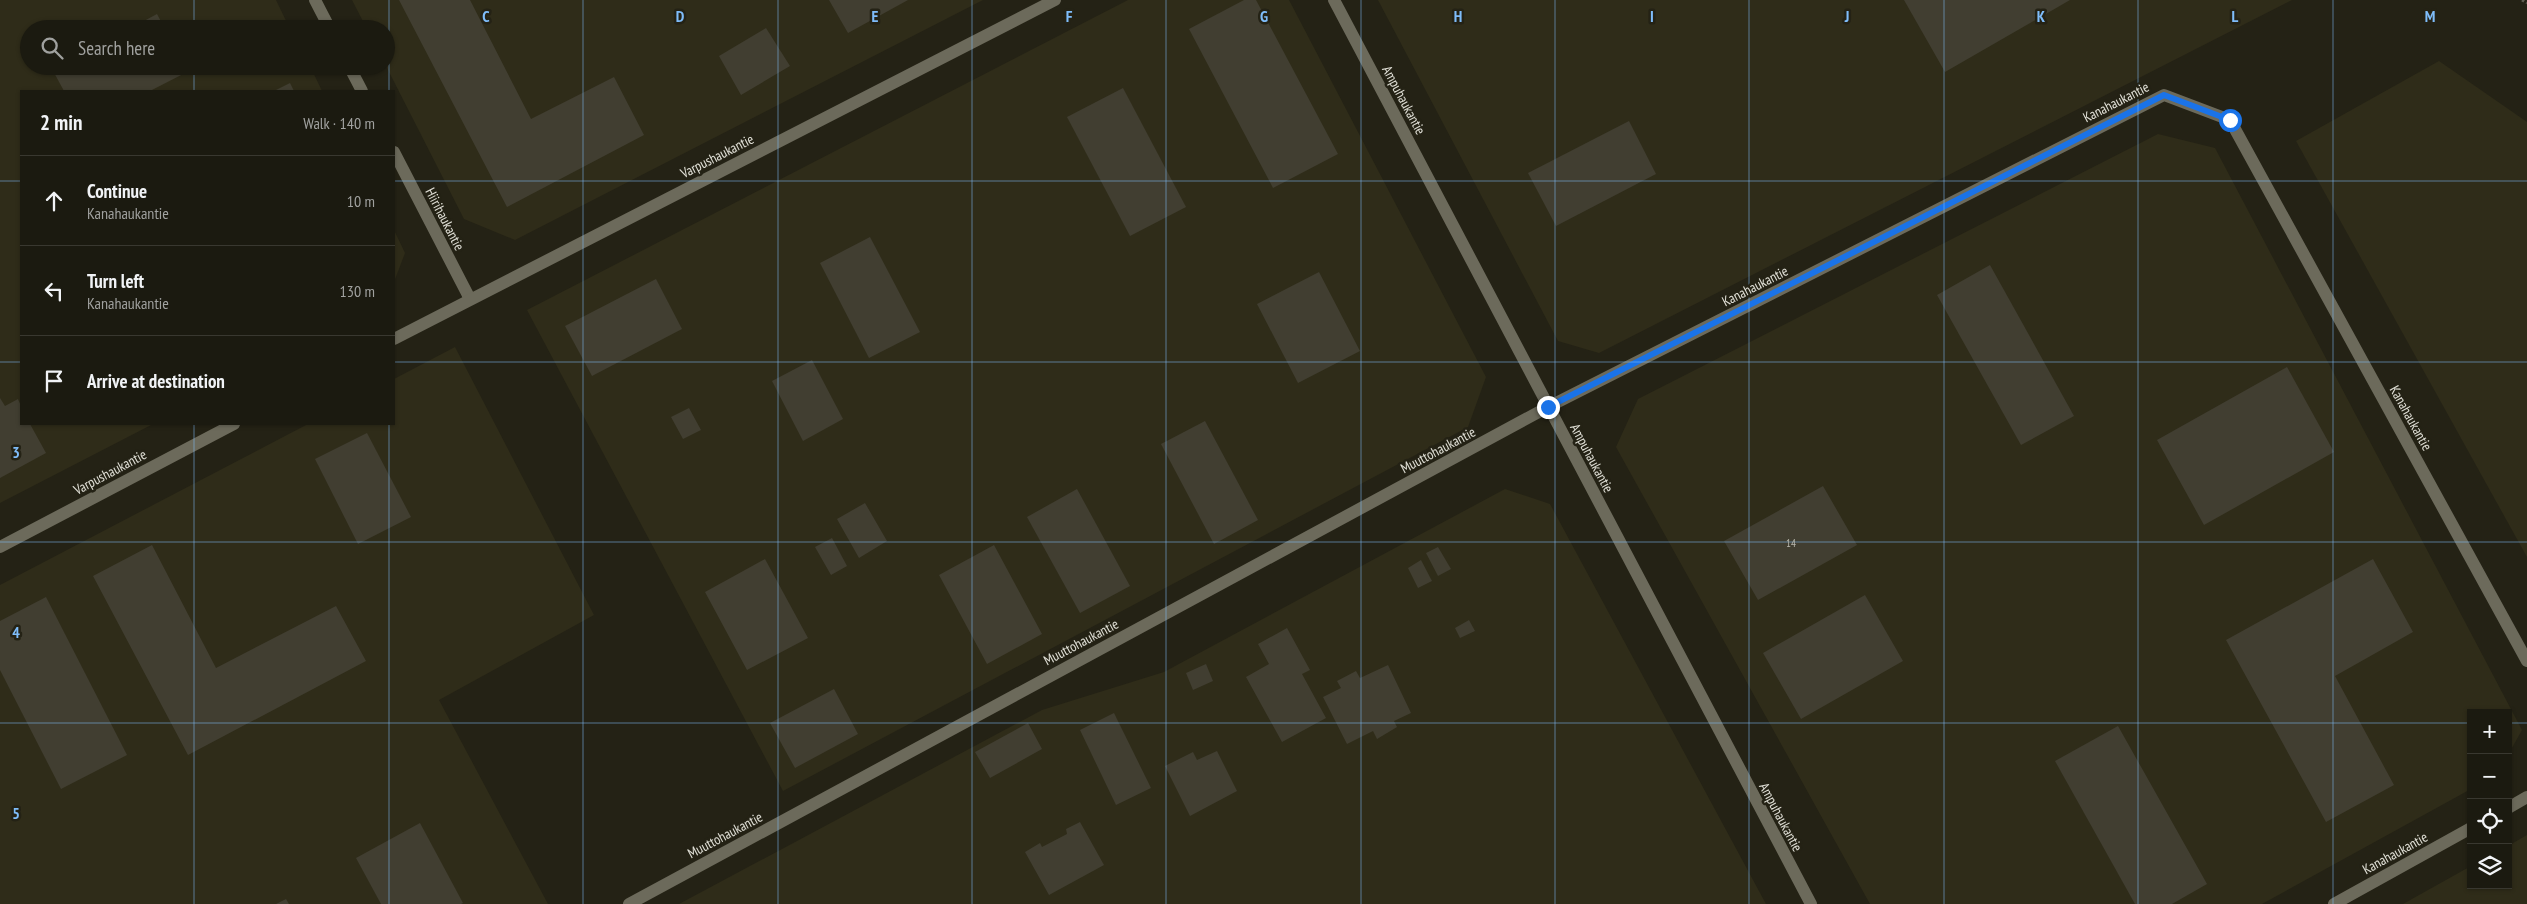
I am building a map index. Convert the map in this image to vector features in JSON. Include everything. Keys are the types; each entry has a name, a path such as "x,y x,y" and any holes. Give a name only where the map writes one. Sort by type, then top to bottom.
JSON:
{"street":[{"path":"315,0 325,20"},
{"name":"Varpushaukantie","path":"395,339 470,299 1055,0"},
{"name":"Ampuhaukantie","path":"1334,0 1811,904"},
{"path":"354,75 362,90"},
{"name":"Kanahaukantie","path":"1548,407 2164,95 2230,120 2527,661"},
{"name":"Hiirihaukantie","path":"395,154 470,299"},
{"name":"Muuttohaukantie","path":"629,904 1548,407"},
{"name":"Varpushaukantie","path":"0,548 232,425"},
{"path":"2512,806 2527,797"},
{"name":"Kanahaukantie","path":"2334,904 2467,830"}],"path":[{"path":"2522,0 2527,3"}],"shaded area":[{"path":"0,0 276,0 286,20 20,20 20,75 314,75 322,90 20,90 20,425 151,425 0,503"},
{"path":"352,0 983,0 515,240 464,219 391,75 395,75 395,20 362,20"},
{"path":"1128,0 1289,0 1486,377 1468,427 783,791 527,310"},
{"path":"1378,0 2292,0 1599,353 1558,341"},
{"path":"2439,61 2527,122 2527,557 2296,141"},
{"path":"2158,134 2215,148 2511,709 2467,709 2467,791 2262,904 1870,904 1616,447 1638,399"},
{"path":"395,232 405,253 395,279"},
{"path":"455,347 594,615 439,700 548,904 0,904 0,585 306,425 395,425 395,378"},
{"path":"1505,489 1550,504 1766,904 679,904 1042,710 1164,672"},
{"path":"2512,711 2522,730 2512,748"},
{"path":"2527,835 2527,904 2403,904 2467,868 2467,889 2512,889 2512,844"}],"building":[{"path":"399,0 470,0 531,119 614,77 644,135 507,207"},
{"path":"829,0 908,0 848,33"},
{"path":"1244,0 1256,0 1338,154 1273,188 1189,29"},
{"path":"1904,0 2070,0 1945,72"},
{"path":"157,14 160,20 146,20"},
{"path":"766,28 790,66 741,95 719,56"},
{"path":"55,75 181,75 152,90 63,90"},
{"path":"290,83 294,90 276,90"},
{"path":"1123,88 1186,207 1130,236 1067,117"},
{"path":"1629,121 1656,174 1556,226 1528,173"},
{"path":"870,237 920,332 869,358 820,263"},
{"path":"1990,265 2074,416 2021,445 1937,295"},
{"path":"1319,272 1360,351 1298,383 1257,304"},
{"path":"656,279 682,329 592,376 565,326"},
{"path":"812,360 843,419 803,441 772,381"},
{"path":"2287,367 2334,452 2204,525 2157,440"},
{"path":"0,398 5,406 18,399 20,404 20,425 31,425 46,453 0,478"},
{"path":"689,408 701,430 683,439 671,417"},
{"path":"1205,421 1258,520 1214,544 1161,444"},
{"path":"367,433 411,517 358,544 315,459"},
{"path":"1823,486 1857,545 1758,600 1724,541"},
{"path":"1077,489 1130,586 1080,613 1027,517"},
{"path":"865,503 887,541 859,558 837,519"},
{"path":"832,538 847,566 831,575 815,547"},
{"path":"152,545 216,668 336,606 366,661 188,755 93,576"},
{"path":"994,545 1042,634 987,664 939,575"},
{"path":"1438,547 1451,569 1438,576 1426,553"},
{"path":"765,559 808,638 747,670 705,592"},
{"path":"2373,559 2413,632 2335,676 2394,785 2326,822 2226,640"},
{"path":"1421,560 1432,581 1418,588 1408,568"},
{"path":"1865,595 1903,661 1801,719 1763,653"},
{"path":"46,597 127,755 61,789 0,670 0,621"},
{"path":"1469,620 1475,631 1460,638 1455,628"},
{"path":"1287,628 1310,670 1302,674 1326,718 1282,742 1246,677 1269,664 1258,644"},
{"path":"1206,664 1213,681 1193,690 1186,673"},
{"path":"1388,665 1411,713 1394,721 1397,727 1377,739 1373,731 1347,744 1323,697 1341,688 1337,681 1356,671 1360,678"},
{"path":"834,689 858,734 795,768 770,723"},
{"path":"1114,713 1151,788 1116,805 1080,730"},
{"path":"1028,723 1042,749 990,778 975,752"},
{"path":"2118,726 2207,884 2172,904 2135,904 2055,761"},
{"path":"1217,751 1237,791 1190,816 1165,766 1193,752 1197,760"},
{"path":"1080,822 1104,865 1049,895 1025,852 1040,843 1042,847 1067,834 1066,829"},
{"path":"420,823 463,903 381,904 356,858"},
{"path":"286,899 289,904 276,904"}],"route":[{"path":"1548,407 2164,95 2230,120"}]}
